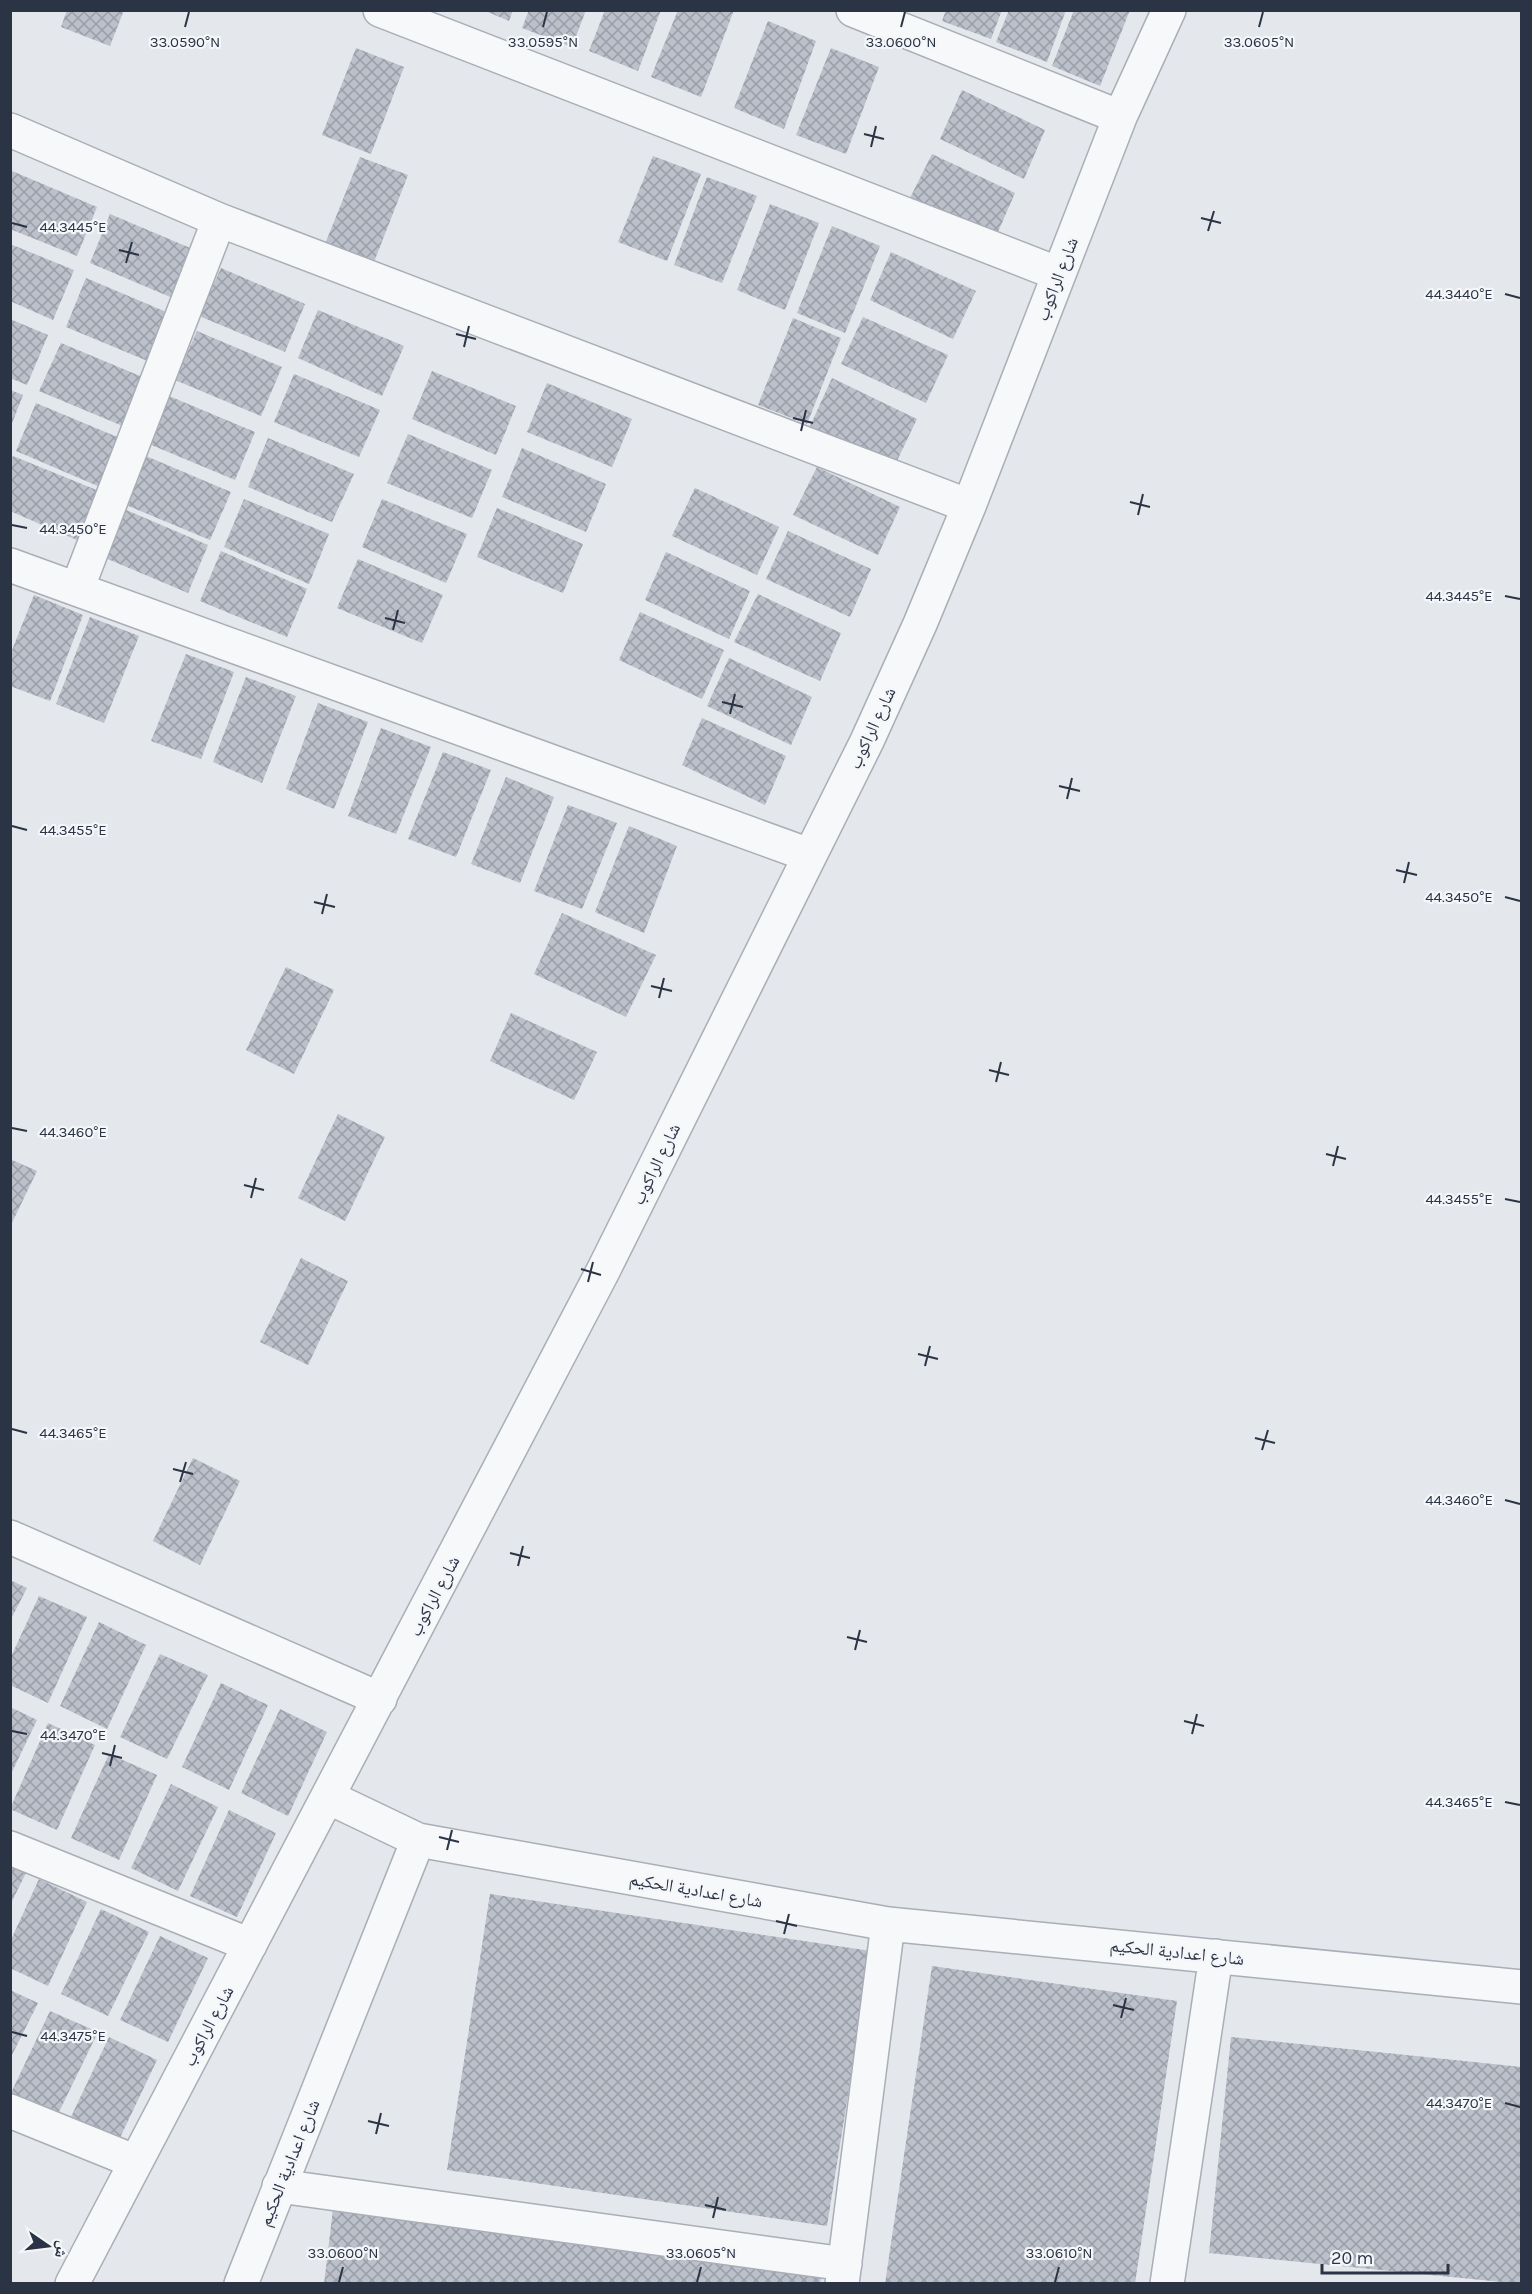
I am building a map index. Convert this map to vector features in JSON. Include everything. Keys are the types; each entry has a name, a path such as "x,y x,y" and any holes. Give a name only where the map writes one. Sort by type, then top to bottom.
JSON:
{"street":[{"path":"380,10 1059,274"},
{"path":"853,10 1120,117"},
{"name":"شارع الراكوب","path":"72,2283 603,1271 867,741 969,506 1120,117 1169,10"},
{"path":"10,130 219,220 969,506"},
{"path":"77,589 219,220"},
{"path":"10,565 809,855"},
{"path":"10,1537 380,1699"},
{"path":"328,1797 418,1840"},
{"name":"شارع اعدادية الحكيم","path":"241,2283 418,1840 888,1924 1521,1987"},
{"path":"10,1848 250,1945"},
{"path":"279,2186 844,2274 888,1924"},
{"path":"1167,2283 1216,1956"},
{"path":"10,2111 136,2162"}],"building":[{"path":"67,10 124,10 110,46 61,27"},
{"path":"483,10 513,10 509,21"},
{"path":"529,10 586,10 572,47 522,28"},
{"path":"605,10 661,10 638,71 589,51"},
{"path":"678,10 734,10 701,97 651,77"},
{"path":"946,10 1002,10 991,39 942,21"},
{"path":"1009,10 1066,10 1047,62 996,42"},
{"path":"1074,10 1130,10 1100,86 1052,66"},
{"path":"768,21 816,41 784,129 734,108"},
{"path":"356,48 404,67 371,154 322,135"},
{"path":"831,48 879,67 846,154 796,135"},
{"path":"962,90 1045,130 1024,179 940,139"},
{"path":"932,154 1015,193 994,241 908,202"},
{"path":"653,156 701,174 667,261 618,242"},
{"path":"360,157 408,175 374,262 325,244"},
{"path":"12,171 97,207 77,256 10,229"},
{"path":"707,177 757,196 722,283 674,265"},
{"path":"770,204 819,223 785,310 737,290"},
{"path":"110,214 195,250 175,299 90,263"},
{"path":"832,226 880,246 845,333 797,313"},
{"path":"10,244 74,270 53,320 10,301"},
{"path":"891,252 976,291 953,339 870,300"},
{"path":"221,268 305,304 285,352 199,316"},
{"path":"86,278 171,314 150,362 66,327"},
{"path":"318,310 404,346 382,396 298,358"},
{"path":"863,317 948,355 926,403 841,364"},
{"path":"793,318 841,338 807,424 758,405"},
{"path":"10,319 48,335 27,385 10,378"},
{"path":"197,331 282,367 261,416 175,380"},
{"path":"61,343 145,378 125,427 39,391"},
{"path":"432,371 516,406 496,455 412,419"},
{"path":"294,374 380,410 359,457 274,422"},
{"path":"832,378 917,419 894,467 810,426"},
{"path":"547,383 632,419 612,467 527,432"},
{"path":"10,390 23,395 11,426 10,426"},
{"path":"169,396 255,432 235,480 149,444"},
{"path":"36,403 122,439 100,487 16,451"},
{"path":"408,434 492,470 472,518 387,483"},
{"path":"268,438 354,474 332,522 248,487"},
{"path":"522,448 606,484 586,532 502,497"},
{"path":"13,456 99,491 77,540 10,511 10,462"},
{"path":"146,456 231,492 210,540 126,505"},
{"path":"817,467 900,507 878,555 793,515"},
{"path":"695,488 779,527 757,575 672,536"},
{"path":"244,499 329,534 309,584 224,547"},
{"path":"382,499 467,534 446,583 362,547"},
{"path":"497,508 583,544 563,593 477,557"},
{"path":"124,509 208,545 188,593 103,557"},
{"path":"788,531 871,569 850,617 766,579"},
{"path":"221,551 307,589 287,637 200,601"},
{"path":"666,552 750,591 729,639 645,600"},
{"path":"358,559 443,595 422,643 337,608"},
{"path":"758,594 841,633 820,681 734,642"},
{"path":"34,595 83,615 50,701 10,686 10,655"},
{"path":"640,612 724,650 702,699 619,660"},
{"path":"90,617 139,636 104,723 56,704"},
{"path":"186,654 234,672 201,759 151,741"},
{"path":"729,658 812,697 791,745 707,706"},
{"path":"246,677 296,696 262,783 213,762"},
{"path":"318,703 368,722 334,809 286,789"},
{"path":"702,718 786,756 765,805 682,765"},
{"path":"381,728 431,747 396,834 348,816"},
{"path":"443,752 491,770 456,857 408,839"},
{"path":"506,777 554,797 520,883 471,864"},
{"path":"568,805 617,823 582,909 534,891"},
{"path":"629,826 677,846 644,933 595,912"},
{"path":"562,913 656,955 626,1017 534,974"},
{"path":"286,967 334,990 294,1074 246,1050"},
{"path":"511,1013 597,1052 574,1100 490,1061"},
{"path":"338,1114 385,1137 345,1221 298,1198"},
{"path":"10,1159 37,1171 10,1227"},
{"path":"301,1258 348,1281 308,1365 260,1342"},
{"path":"193,1458 240,1481 200,1565 153,1541"},
{"path":"10,1580 27,1588 10,1621"},
{"path":"39,1596 87,1617 48,1703 10,1685 10,1659"},
{"path":"99,1622 146,1645 107,1729 60,1706"},
{"path":"160,1654 208,1675 167,1759 120,1737"},
{"path":"221,1683 268,1705 229,1790 182,1767"},
{"path":"10,1707 37,1720 10,1776"},
{"path":"280,1709 327,1732 288,1816 241,1793"},
{"path":"48,1723 95,1745 57,1830 10,1809"},
{"path":"109,1754 157,1775 119,1860 71,1838"},
{"path":"171,1784 218,1807 178,1891 131,1868"},
{"path":"229,1810 276,1833 237,1917 190,1896"},
{"path":"10,1863 27,1871 10,1905"},
{"path":"39,1879 87,1902 48,1986 10,1968 10,1942"},
{"path":"490,1894 871,1951 827,2226 447,2170"},
{"path":"101,1909 149,1932 108,2016 61,1994"},
{"path":"160,1936 208,1958 168,2042 120,2020"},
{"path":"932,1966 1177,2001 1135,2284 885,2284"},
{"path":"10,1990 38,2003 10,2059"},
{"path":"50,2011 98,2032 57,2116 10,2095"},
{"path":"109,2037 157,2060 117,2144 69,2121"},
{"path":"1231,2037 1522,2067 1522,2284 1209,2253"},
{"path":"333,2209 822,2273 820,2284 324,2284"}]}
